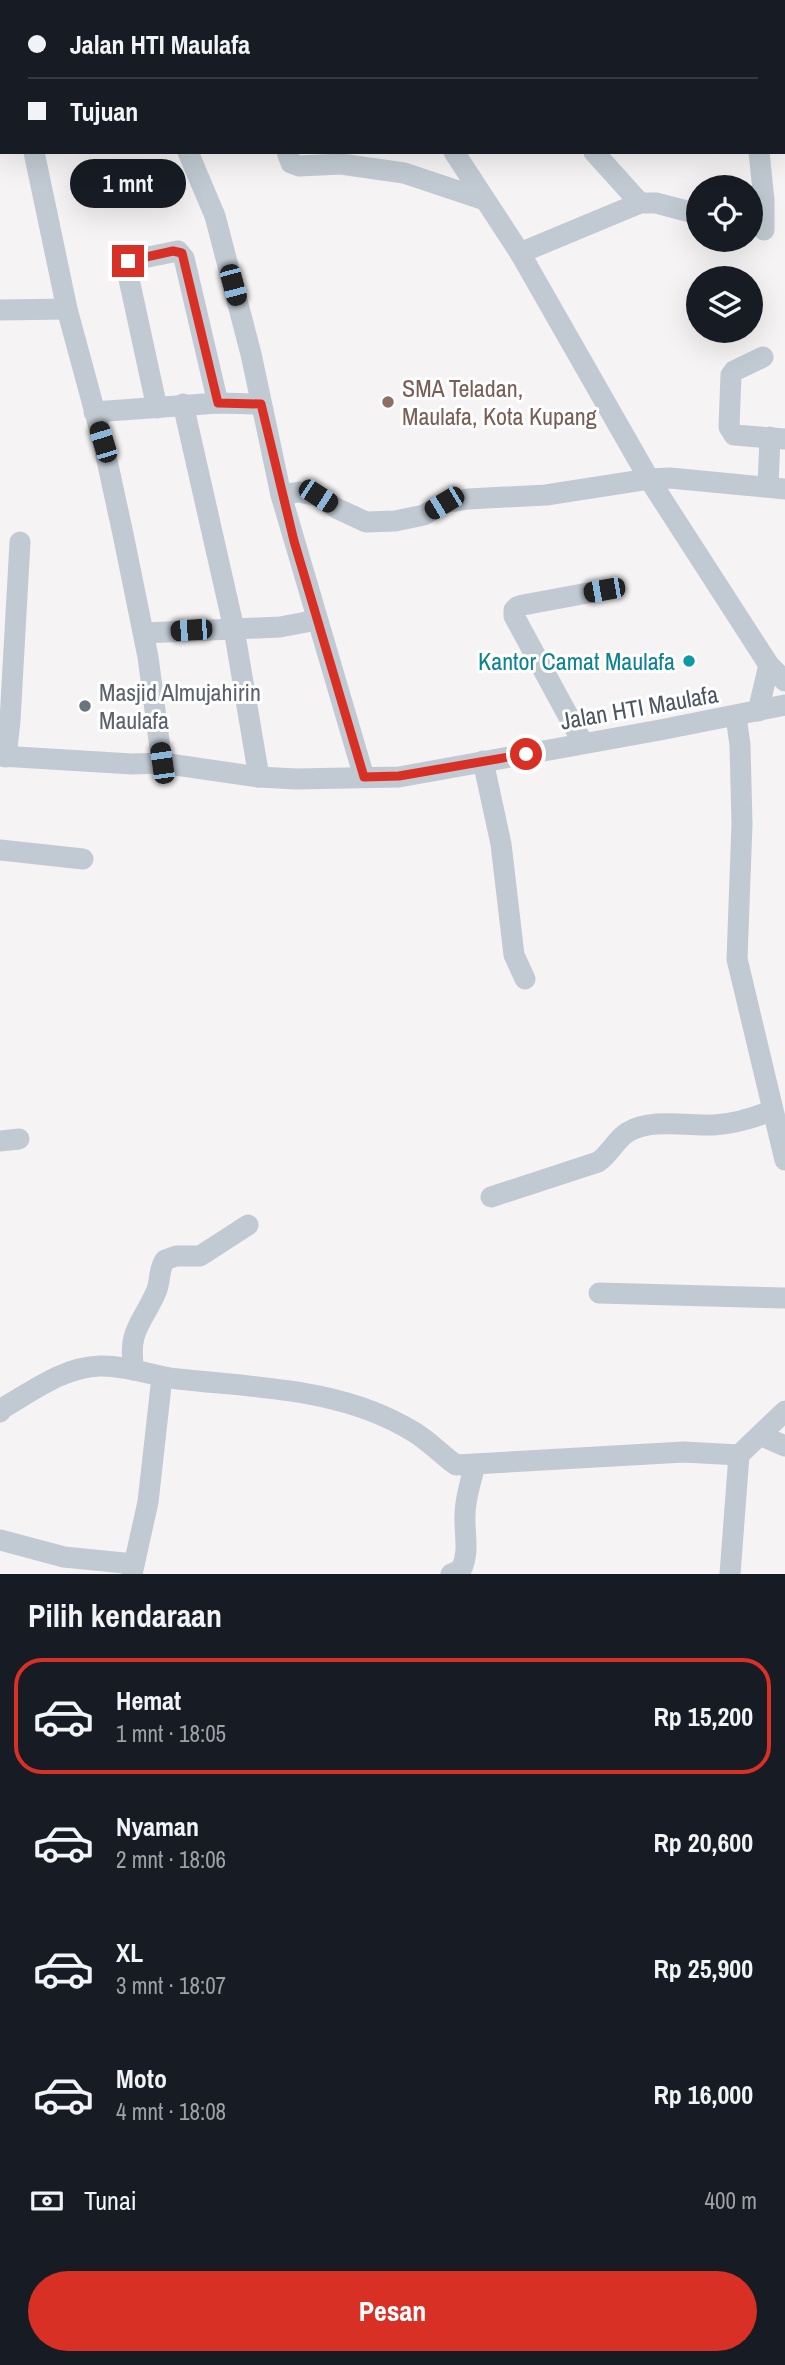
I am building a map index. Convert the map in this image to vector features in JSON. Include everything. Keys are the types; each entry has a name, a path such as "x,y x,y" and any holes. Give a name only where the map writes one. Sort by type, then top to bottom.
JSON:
{"street":[{"path":"34,154 67,309 106,455 144,633 162,763"},
{"path":"189,154 215,216 251,354 281,495 364,777"},
{"path":"288,154 291,163 299,166 341,164 404,173 485,200"},
{"path":"455,154 520,253 649,479 769,664 785,681"},
{"path":"596,154 640,203"},
{"path":"759,154 761,175"},
{"path":"520,253 640,203 656,203 686,211"},
{"path":"763,229 785,233"},
{"path":"157,408 127,270 128,261 173,251 182,253 184,258 218,403"},
{"path":"0,310 67,309"},
{"path":"281,495 299,492 318,496 366,522 395,521 424,515 444,503 545,495 649,479 670,478 777,488 778,438 734,435 729,427 731,375 734,371 763,358"},
{"path":"94,412 183,404 261,404"},
{"path":"183,404 234,629 259,776"},
{"path":"3,757 10,721 20,542"},
{"path":"583,743 514,616 514,610 523,605 604,590"},
{"path":"144,633 280,627 317,620"},
{"path":"758,711 769,664"},
{"name":"Jalan HTI Maulafa","path":"3,757 132,764 162,763 296,779 399,776 785,705"},
{"path":"736,716 740,745 742,824 737,959 785,1160"},
{"path":"483,761 501,844 514,955 524,979"},
{"path":"0,850 83,859"},
{"path":"491,1197 598,1162 629,1131 668,1124 715,1125 742,1121 772,1111"},
{"path":"135,1370 131,1354 134,1334 158,1289 159,1269 165,1260 176,1256 200,1256 248,1225"},
{"path":"599,1293 785,1298"},
{"path":"0,1412 62,1373 100,1366 135,1370 162,1377 284,1389 365,1407 416,1433 456,1465 684,1452 738,1455 762,1436 785,1412"},
{"path":"0,1540 64,1558 133,1569 148,1502 162,1377"},
{"path":"762,1436 785,1446"},
{"path":"730,1574 738,1455"},
{"path":"451,1574 461,1570 464,1564 467,1550 465,1513 475,1465"}],"place":[{"name":"SMA Teladan, Maulafa, Kota Kupang","path":"388,402"},
{"name":"Kantor Camat Maulafa","path":"689,661"},
{"name":"Masjid Almujahirin Maulafa","path":"85,706"}],"route":[{"path":"128,261 173,251 182,253 218,403 261,404 281,495 364,777 399,776 526,754"}]}
